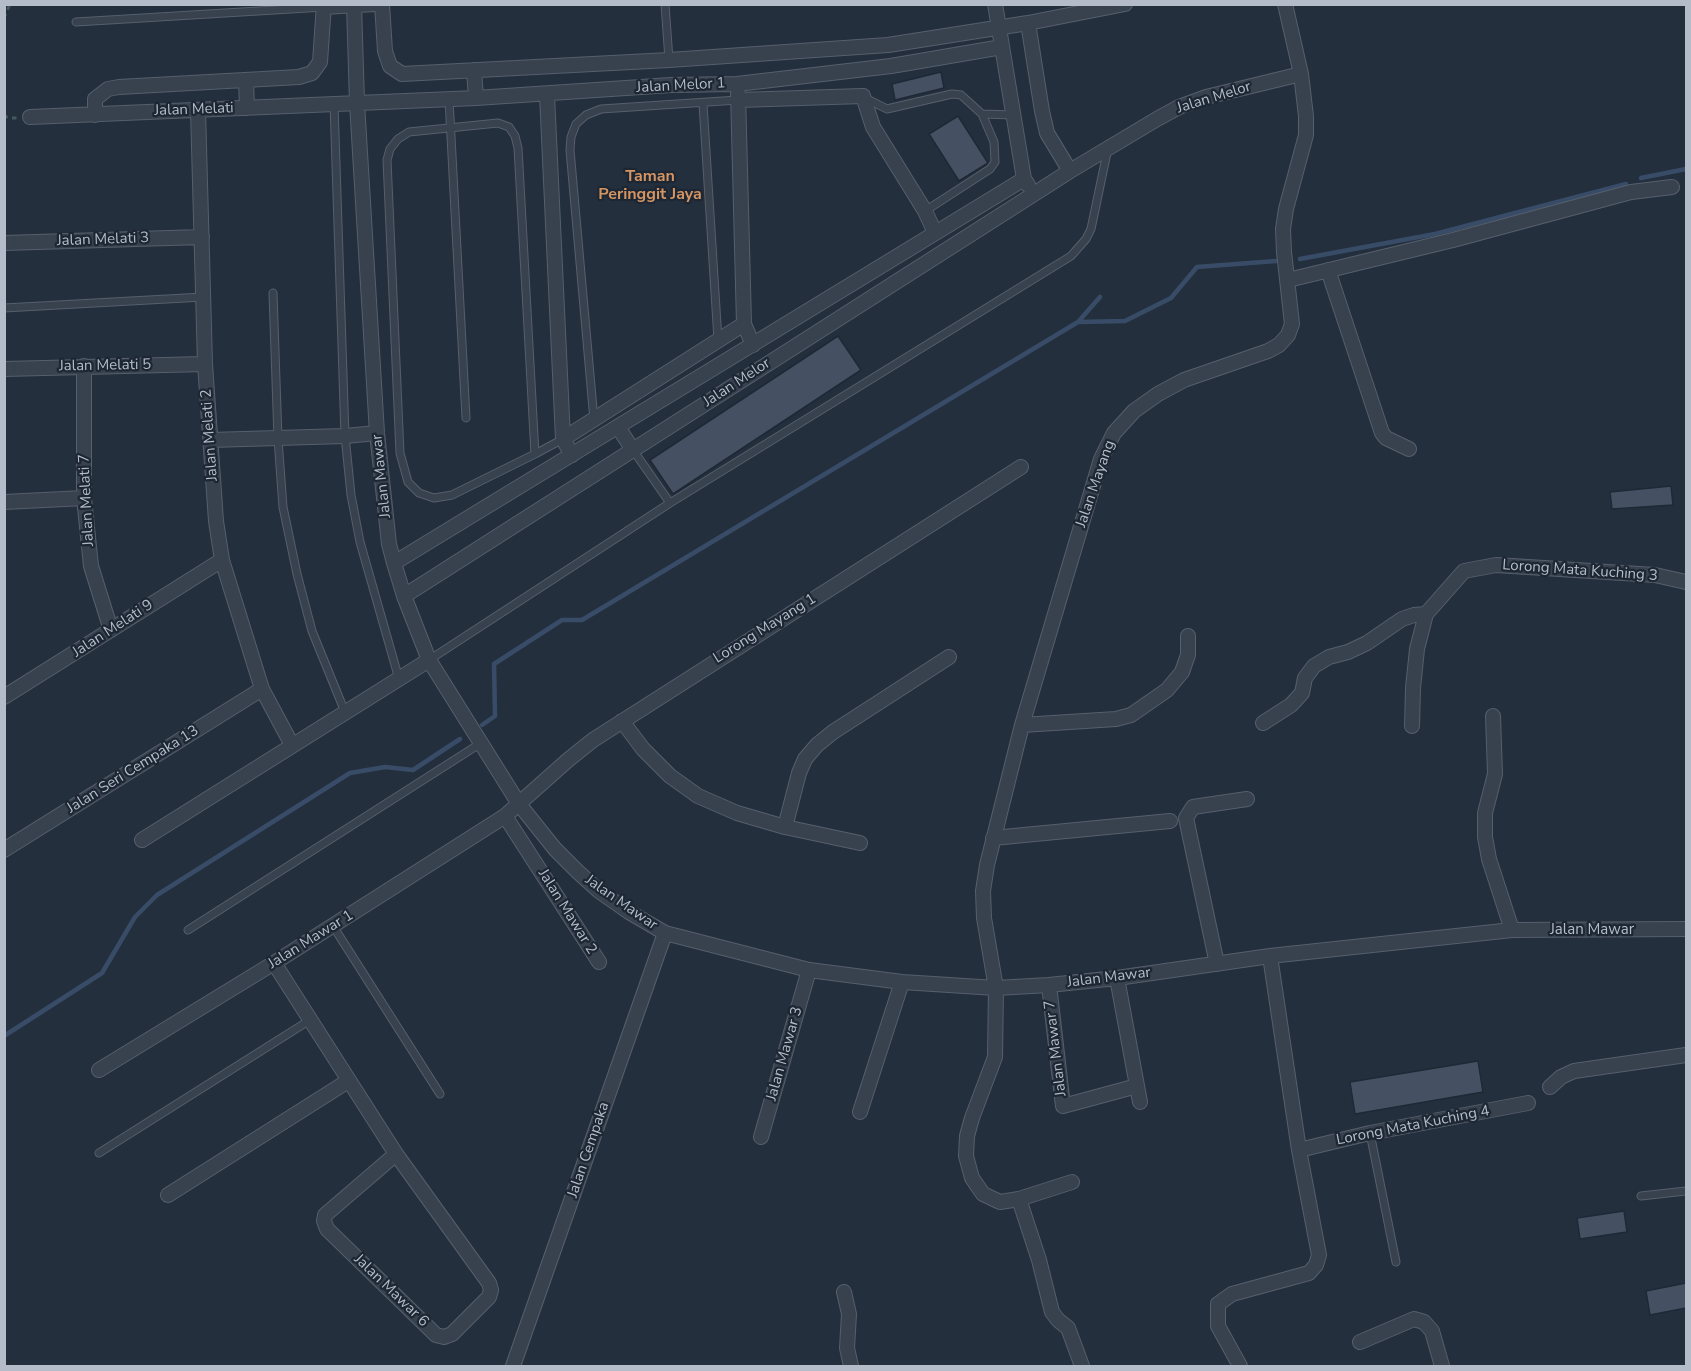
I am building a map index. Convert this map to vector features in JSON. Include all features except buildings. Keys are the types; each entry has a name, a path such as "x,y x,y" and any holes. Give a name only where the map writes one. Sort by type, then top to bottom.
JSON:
{"street":[{"path":"95,115 95,99 108,89 118,87 299,77 312,73 320,62 324,6 375,4"},
{"path":"382,4 385,51 390,66 402,74 669,60 888,45 1028,23 1125,4"},
{"path":"995,4 1024,179 1034,194"},
{"name":"Jalan Mayang","path":"1019,1199 1000,1202 983,1194 972,1178 966,1156 967,1136 972,1118 995,1057 996,988 984,918 985,874 993,838 1022,725 1101,459 1114,433 1134,411 1175,385 1279,345 1288,335 1292,324 1283,229 1286,209 1306,135 1305,99 1286,4"},
{"name":"Jalan Mawar","path":"354,5 357,103 377,433 394,563 429,660 519,804 555,849 599,891 665,933 809,970 902,982 996,988 1118,978 1270,956 1512,930 1686,929"},
{"path":"1028,23 1047,133 1070,171"},
{"name":"Jalan Melor 1","path":"357,103 547,94 670,85 737,84 891,66 1002,47"},
{"path":"669,60 670,85"},
{"path":"474,70 476,98"},
{"name":"Jalan Melor","path":"404,596 1108,148 1179,107 1206,97 1301,74"},
{"path":"246,80 247,108"},
{"path":"737,84 744,324 753,345"},
{"path":"547,94 563,439 572,455"},
{"path":"738,100 863,96 878,137 925,212 935,233"},
{"name":"Jalan Melati","path":"30,117 357,103"},
{"name":"Jalan Melati 2","path":"198,110 205,364 216,521 222,560 262,689 292,745"},
{"name":"Jalan Melor","path":"394,563 1024,179"},
{"path":"1288,280 1453,240 1631,192 1672,186"},
{"name":"Jalan Melati 3","path":"4,243 202,237"},
{"path":"1328,270 1382,433 1386,438 1409,449"},
{"path":"831,297 843,316"},
{"path":"563,439 744,324"},
{"name":"Jalan Melati 5","path":"4,369 205,364"},
{"name":"Jalan Melati 7","path":"84,366 84,498 92,566 111,630"},
{"path":"618,427 633,450"},
{"path":"210,440 377,433"},
{"name":"Lorong Mayang 1","path":"519,804 568,760 622,721 1021,467"},
{"path":"4,502 84,498"},
{"name":"Jalan Melati 9","path":"4,697 222,560"},
{"name":"Lorong Mata Kuching 3","path":"1412,726 1417,649 1426,614 1464,571 1496,565 1655,575 1686,582"},
{"path":"1263,723 1291,705 1302,693 1305,678 1314,666 1329,657 1348,652 1367,643 1402,619 1426,614"},
{"path":"1022,725 1116,719 1131,715 1167,690 1182,672 1188,655 1188,636"},
{"path":"785,827 799,773 805,759 817,745 833,732 949,657"},
{"path":"142,840 429,660"},
{"name":"Jalan Seri Cempaka 13","path":"4,850 262,689"},
{"path":"1493,716 1495,774 1485,813 1485,837 1489,859 1512,930"},
{"path":"622,721 643,749 670,776 699,796 737,813 785,827 860,843"},
{"path":"1217,964 1186,819 1193,807 1247,799"},
{"name":"Jalan Mawar 1","path":"99,1070 333,926 505,816 519,804"},
{"name":"Jalan Mawar 2","path":"505,816 599,962"},
{"path":"993,838 1170,821"},
{"name":"Jalan Mawar 2","path":"535,861 555,849"},
{"name":"Jalan Cempaka","path":"513,1366 665,933"},
{"path":"1240,1366 1218,1326 1218,1304 1232,1294 1309,1273 1316,1265 1319,1255 1299,1150 1270,956"},
{"name":"Jalan Mawar 6","path":"274,963 396,1154 489,1282 491,1290 489,1297 452,1334 444,1337 436,1335 327,1229 324,1221 325,1215 396,1154"},
{"name":"Jalan Mawar 3","path":"761,1137 809,970"},
{"path":"1118,978 1140,1102"},
{"path":"860,1112 902,982"},
{"name":"Jalan Mawar 7","path":"1048,985 1063,1106 1137,1086"},
{"path":"1550,1087 1561,1077 1574,1071 1686,1055"},
{"path":"168,1195 348,1081"},
{"name":"Lorong Mata Kuching 4","path":"1299,1150 1370,1133 1528,1103"},
{"path":"1072,1182 1019,1199 1040,1260 1053,1312 1058,1320 1068,1328 1082,1366"},
{"path":"844,1292 849,1314 847,1348 851,1366"},
{"path":"1360,1342 1414,1319 1424,1322 1432,1331 1442,1366"}],"lane":[{"path":"665,4 669,60"},
{"path":"76,22 324,6"},
{"path":"863,96 887,109 952,94 961,95 982,114 994,142 995,162 990,168 925,212"},
{"path":"449,99 466,418"},
{"path":"594,420 570,150 571,137 576,124 586,115 601,109 738,100"},
{"path":"334,104 345,436 351,495 360,542 399,679"},
{"path":"703,104 718,340"},
{"path":"982,114 1014,115"},
{"path":"535,454 518,148 515,136 509,127 498,123 410,132 398,139 390,150 387,160 400,453 408,482 419,493 434,498 452,495 535,454 563,439"},
{"path":"429,660 670,503 1071,256 1086,239 1091,229 1108,148"},
{"path":"273,293 283,507 312,631 345,712"},
{"path":"4,308 203,297"},
{"path":"633,450 670,503"},
{"path":"188,930 481,743"},
{"path":"333,926 440,1094"},
{"path":"99,1154 310,1020"},
{"path":"1370,1133 1396,1262"},
{"path":"1641,1196 1686,1191"}],"path":[{"path":"4,18 10,4"}],"waterway":[{"path":"1641,178 1686,169"},
{"path":"1300,259 1435,234 1626,184"},
{"path":"482,725 495,716 494,664 562,620 582,620 1078,322 1125,321 1171,298 1197,267 1276,261"},
{"path":"1078,322 1100,297"},
{"path":"4,1036 102,973 135,917 157,895 350,773 385,767 413,770 460,739"}],"district":[{"name":"Taman Peringgit Jaya","path":"650,186"}]}
